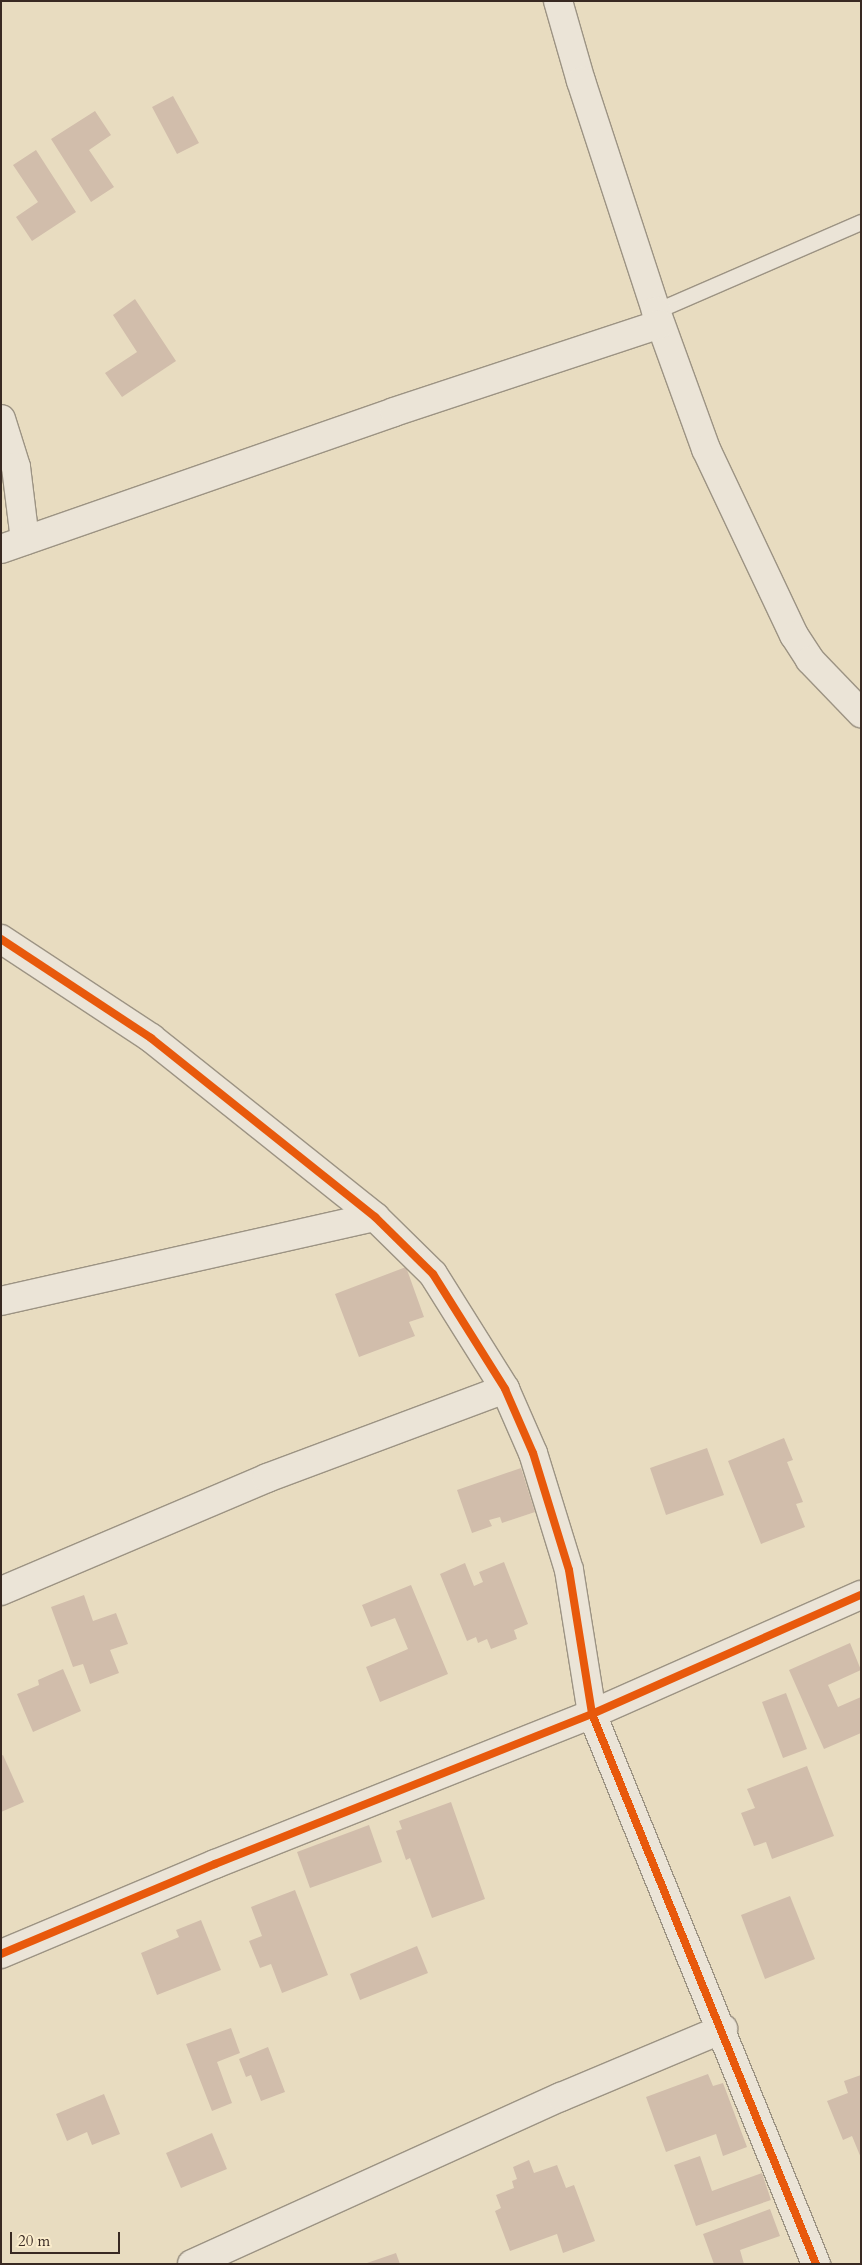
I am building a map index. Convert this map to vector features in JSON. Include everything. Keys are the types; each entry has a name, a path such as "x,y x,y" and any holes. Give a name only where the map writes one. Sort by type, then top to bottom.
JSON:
{"street":[{"path":"558,1 581,81 658,318 706,449 780,610 810,660 861,713"},
{"path":"1,419 16,467 13,544 658,318"},
{"path":"1,938 152,1038 375,1217 433,1274 505,1389 533,1453 569,1570 592,1714 723,2029 816,2264"},
{"path":"1,1301 375,1217"},
{"path":"1,1591 267,1478 505,1389"},
{"path":"1,1954 215,1864 592,1714 861,1596"},
{"path":"192,2264 561,2097 723,2029"}],"lane":[{"path":"658,318 861,222"}],"building":[{"path":"173,96 199,143 177,154 152,107"},
{"path":"95,111 111,135 89,150 114,187 91,202 51,139"},
{"path":"36,150 76,212 32,241 16,217 38,202 13,165"},
{"path":"135,299 176,361 122,397 105,373 137,352 113,315"},
{"path":"406,1267 424,1317 409,1322 415,1336 359,1357 335,1294"},
{"path":"784,1438 793,1460 787,1462 803,1502 796,1504 805,1527 761,1544 728,1461"},
{"path":"707,1448 724,1495 666,1515 650,1468"},
{"path":"521,1468 535,1512 502,1523 500,1517 489,1520 492,1526 472,1533 457,1490"},
{"path":"504,1562 528,1624 514,1630 517,1639 491,1649 487,1639 478,1643 476,1637 467,1641 440,1574 465,1563 474,1586 483,1582 479,1572"},
{"path":"411,1585 448,1674 380,1702 366,1667 408,1649 395,1618 371,1627 362,1605"},
{"path":"84,1595 93,1621 116,1613 128,1644 110,1650 119,1673 90,1684 83,1664 73,1667 51,1607"},
{"path":"850,1643 861,1670 828,1685 838,1707 861,1697 861,1733 824,1749 789,1670"},
{"path":"63,1669 81,1711 33,1732 17,1694 39,1685 38,1680"},
{"path":"786,1693 807,1749 783,1758 762,1702"},
{"path":"3,1755 24,1802 1,1812 1,1756"},
{"path":"807,1766 834,1836 772,1859 766,1842 754,1846 741,1813 755,1808 747,1789"},
{"path":"451,1802 485,1899 432,1918 410,1858 406,1860 396,1831 402,1829 399,1821"},
{"path":"369,1825 382,1862 310,1888 297,1852"},
{"path":"295,1890 328,1975 282,1993 271,1964 260,1968 249,1941 262,1936 251,1907"},
{"path":"790,1896 815,1959 765,1979 741,1915"},
{"path":"201,1920 221,1970 157,1995 141,1953 179,1937 176,1930"},
{"path":"417,1946 428,1973 360,2000 350,1974"},
{"path":"231,2028 240,2053 217,2062 232,2103 212,2111 186,2044"},
{"path":"268,2047 285,2092 261,2101 251,2075 246,2077 239,2059"},
{"path":"708,2074 713,2086 723,2083 747,2147 723,2156 716,2134 666,2152 646,2097"},
{"path":"861,2075 861,2158 852,2136 843,2140 827,2101 848,2093 844,2081"},
{"path":"104,2094 120,2134 92,2145 87,2132 67,2141 56,2114"},
{"path":"212,2133 227,2169 181,2188 166,2153"},
{"path":"700,2156 712,2191 762,2173 771,2200 696,2226 674,2165"},
{"path":"529,2160 534,2173 557,2165 566,2188 574,2185 595,2241 563,2253 557,2234 510,2251 495,2211 501,2208 496,2195 514,2188 512,2181 517,2179 513,2167"},
{"path":"770,2209 780,2236 740,2250 744,2264 714,2264 703,2234"},
{"path":"396,2253 400,2264 367,2264 367,2263"}],"cycle path":[{"path":"1,939 151,1038 375,1217 433,1274 505,1389 533,1453 569,1570 592,1714 816,2264"},
{"path":"1,1954 215,1864 592,1714 861,1595"}]}
